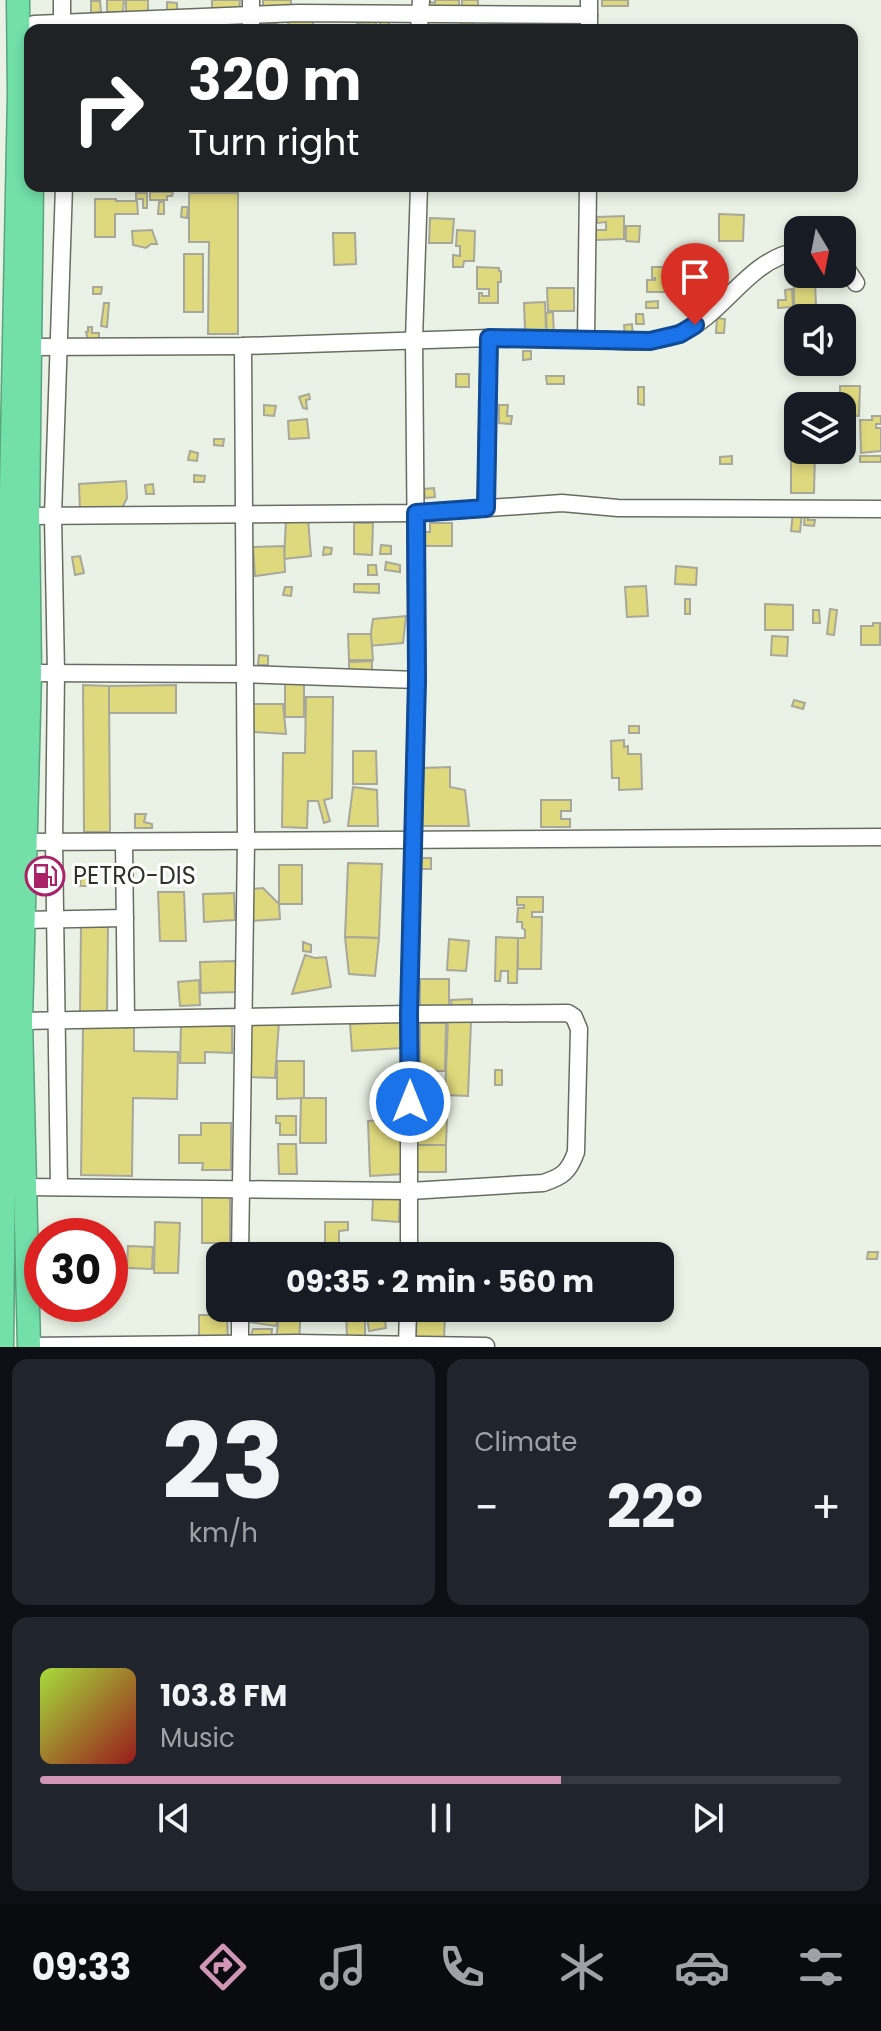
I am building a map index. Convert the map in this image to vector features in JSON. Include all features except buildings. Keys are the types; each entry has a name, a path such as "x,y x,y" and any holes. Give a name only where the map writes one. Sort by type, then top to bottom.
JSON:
{"highway":[{"path":"2,1347 8,210 19,94 18,0"},
{"path":"34,0 34,24"},
{"path":"29,1346 21,1021 30,673 28,516 33,192"}],"street":[{"path":"62,0 62,24"},
{"path":"96,24 251,15 420,15 521,22 589,15"},
{"path":"59,1187 53,516 64,192"},
{"path":"409,1242 409,1014 417,680 414,340 419,192"},
{"path":"586,339 588,192"},
{"path":"30,347 243,346 489,338 650,341 680,334 709,316 764,264 784,255"},
{"path":"486,508 489,338"},
{"path":"240,1242 246,841 243,346"},
{"path":"28,516 416,513 562,503 618,508 881,509"},
{"path":"30,673 243,674 417,680"},
{"path":"25,842 881,837"},
{"path":"124,842 126,1019"},
{"path":"23,920 125,918"},
{"path":"21,1021 568,1013 574,1017 579,1029 576,1152 571,1165 559,1178 543,1183 410,1191 26,1187"},
{"path":"240,1322 240,1346"},
{"path":"407,1346 408,1322"},
{"path":"29,1346 486,1346"}],"place":[{"name":"PETRO-DIS","path":"45,876"}],"route":[{"path":"410,1102 409,1014 417,680 416,513 486,508 489,338 650,341 680,334 695,325"}]}
